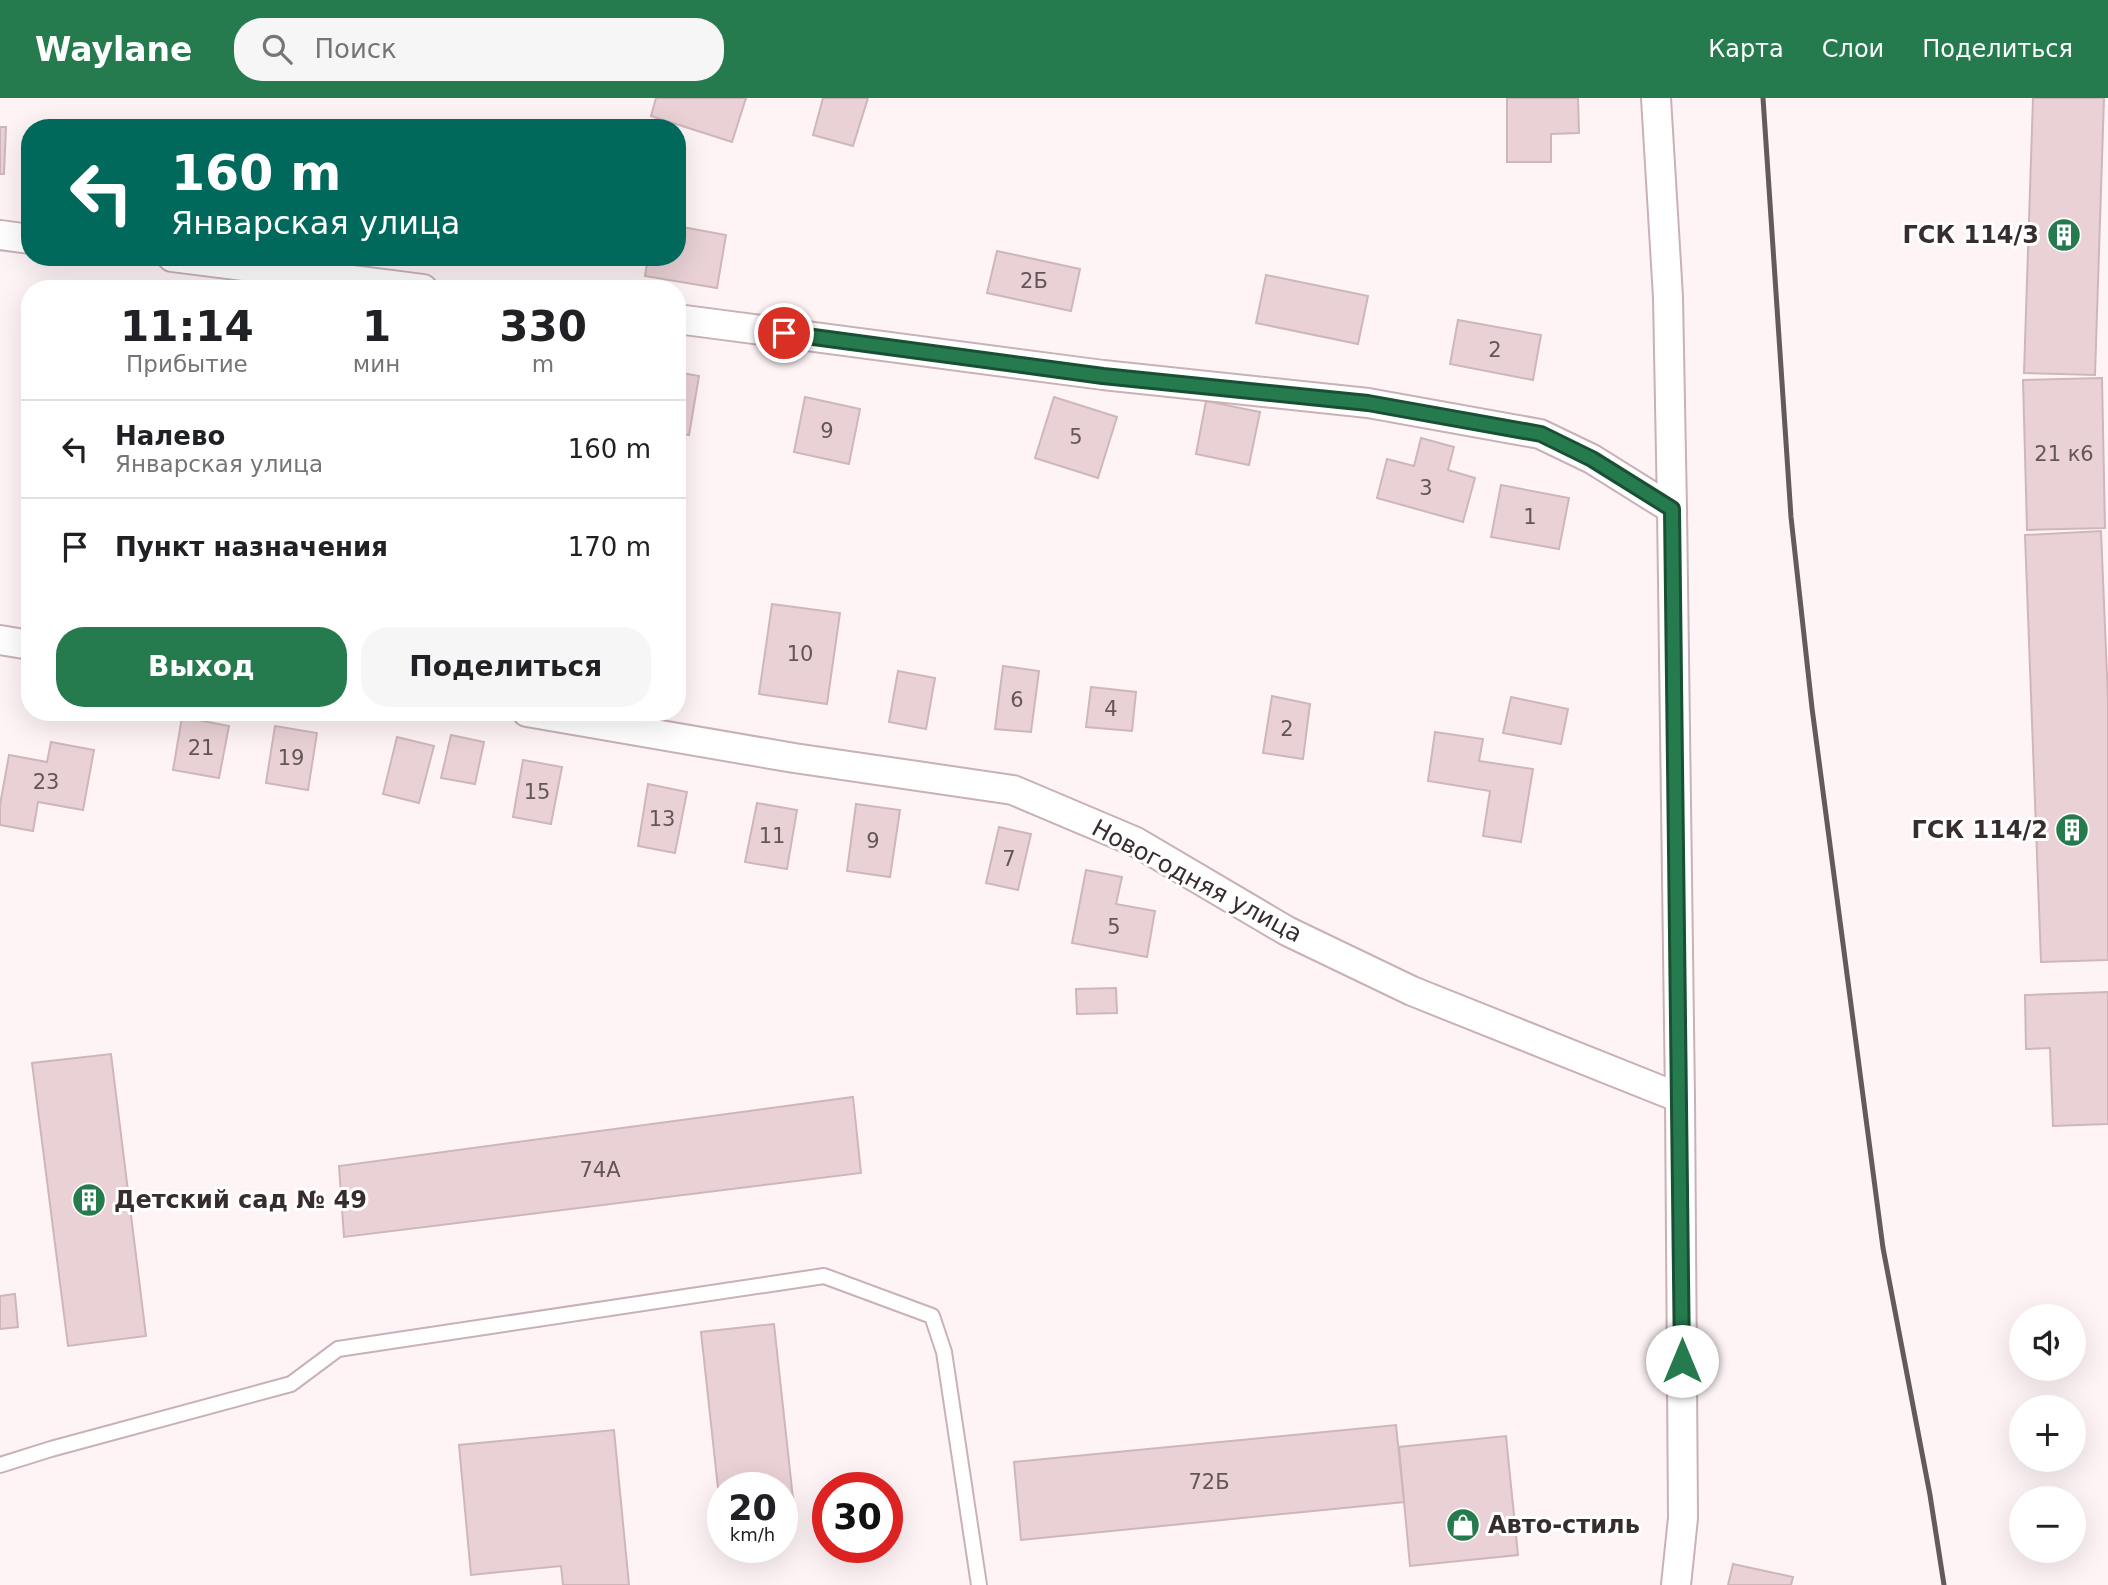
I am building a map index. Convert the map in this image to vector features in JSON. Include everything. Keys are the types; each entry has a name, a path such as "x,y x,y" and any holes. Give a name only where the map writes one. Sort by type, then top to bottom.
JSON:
{"street":[{"path":"1656,98 1668,297 1680,1098 1683,1518 1676,1585"},
{"path":"0,234 21,238"},
{"path":"229,266 318,280"},
{"path":"686,320 1103,376 1368,403 1541,434 1592,459 1672,509"},
{"path":"0,640 21,644"},
{"name":"Новогодняя улица","path":"579,721 794,758 1013,790 1136,842 1287,931 1412,991 1680,1098"}],"lane":[{"path":"0,1465 291,1384 338,1349 824,1276 932,1316 944,1352 979,1585"}],"building":[{"path":"656,98 746,98 732,142 686,127 686,119 660,119 651,116"},
{"path":"823,98 868,98 853,146 813,135"},
{"path":"1507,98 1578,98 1579,133 1551,134 1551,162 1507,162"},
{"name":"ГСК 114/3","path":"2033,98 2104,98 2095,375 2024,373"},
{"path":"0,127 6,127 4,174 0,174"},
{"path":"686,228 726,235 717,288 686,283 686,280 645,276 647,266 686,266"},
{"path":"997,251 1080,269 1071,311 987,293"},
{"path":"1266,275 1368,296 1358,344 1256,323"},
{"path":"1458,320 1541,335 1533,380 1450,364"},
{"path":"686,374 699,376 689,435 686,434"},
{"path":"2102,378 2105,528 2027,530 2023,380"},
{"path":"805,397 860,409 849,464 794,452"},
{"path":"1054,397 1117,417 1098,478 1035,458"},
{"path":"1206,401 1260,412 1249,465 1196,454"},
{"path":"1421,438 1454,447 1448,470 1475,478 1463,522 1377,498 1387,459 1414,466"},
{"path":"1501,485 1569,498 1559,549 1491,537"},
{"name":"ГСК 114/2","path":"2101,531 2108,699 2108,960 2041,962 2025,535"},
{"path":"772,604 840,613 827,704 759,694"},
{"path":"1003,666 1039,671 1031,732 995,729"},
{"path":"898,671 935,678 926,729 889,722"},
{"path":"1091,687 1136,692 1132,731 1086,727"},
{"path":"1272,696 1310,704 1303,759 1263,753"},
{"path":"1511,697 1568,709 1561,744 1503,733"},
{"path":"181,721 203,721 229,726 219,778 173,770"},
{"path":"275,726 317,733 308,790 266,783"},
{"path":"1435,732 1483,739 1479,761 1533,769 1521,842 1483,836 1490,791 1428,781"},
{"path":"451,735 484,742 475,784 441,778"},
{"path":"397,737 434,746 419,803 383,794"},
{"path":"51,742 94,750 83,810 38,802 33,831 0,825 0,805 9,755 47,762"},
{"path":"523,760 562,767 551,824 513,817"},
{"path":"648,784 687,792 675,853 638,846"},
{"path":"757,803 797,810 787,869 745,862"},
{"path":"856,804 900,810 890,877 847,871"},
{"path":"999,827 1031,834 1018,890 986,883"},
{"path":"1086,870 1122,877 1116,904 1155,911 1147,957 1072,943"},
{"path":"1116,988 1117,1013 1077,1014 1076,989"},
{"path":"2108,992 2108,1124 2053,1126 2050,1048 2026,1049 2025,995"},
{"name":"Детский сад № 49","path":"111,1054 146,1336 68,1346 32,1063"},
{"path":"853,1097 861,1173 344,1237 339,1166"},
{"path":"15,1294 18,1327 0,1329 0,1296"},
{"path":"774,1324 790,1472 716,1472 701,1332"},
{"path":"1396,1425 1404,1502 1021,1540 1014,1462"},
{"path":"614,1430 629,1585 563,1585 561,1566 471,1575 459,1445"},
{"path":"1506,1436 1518,1555 1410,1566 1399,1447"},
{"path":"1733,1564 1793,1577 1791,1585 1728,1585"}],"railway":[{"path":"1763,98 1791,517 1812,708 1883,1248 1930,1495 1944,1585"}],"place":[{"name":"ГСК 114/3","path":"2064,235"},
{"name":"ГСК 114/2","path":"2072,830"},
{"name":"Детский сад № 49","path":"89,1200"},
{"name":"Авто-стиль","path":"1463,1525"}],"route":[{"path":"784,333 1103,376 1368,403 1541,434 1592,459 1672,509 1682,1361"}]}
